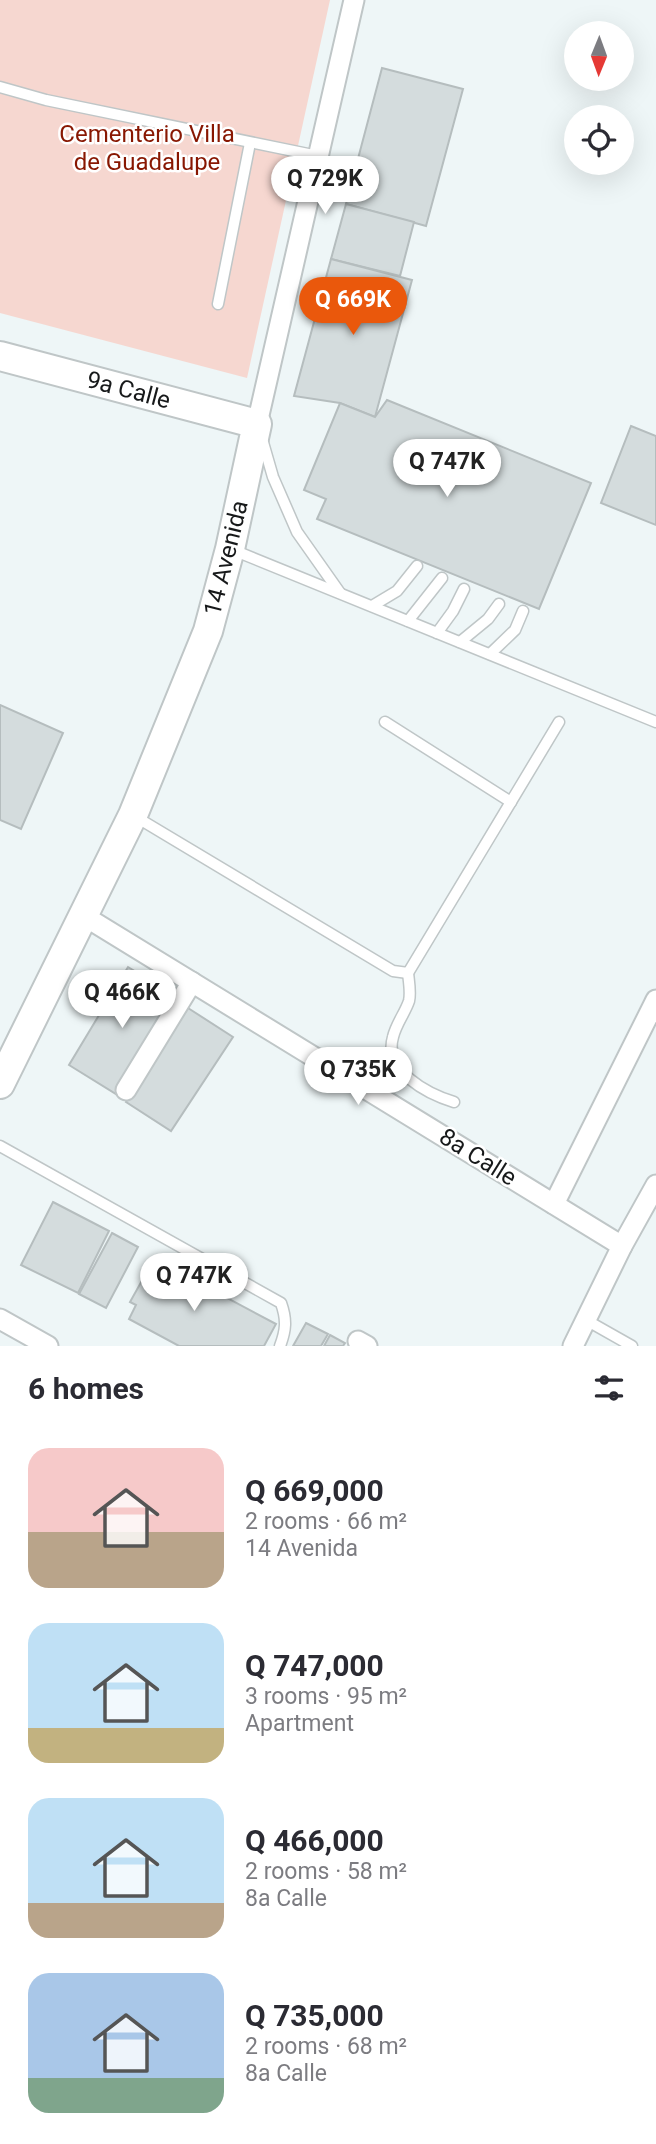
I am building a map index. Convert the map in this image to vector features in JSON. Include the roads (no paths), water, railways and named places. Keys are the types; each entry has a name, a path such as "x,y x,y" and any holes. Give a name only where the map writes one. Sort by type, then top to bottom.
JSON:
{"street":[{"name":"14 Avenida","path":"0,1084 132,815 208,631 230,549 318,156 356,5"},
{"name":"9a Calle","path":"0,356 257,424"},
{"name":"8a Calle","path":"84,916 622,1246"},
{"path":"126,1090 192,982"},
{"path":"554,1204 656,1000"},
{"path":"573,1346 622,1246 656,1185"},
{"path":"0,1319 48,1346"}],"lane":[{"path":"0,78 3,88 46,100 318,156"},
{"path":"218,303 250,143"},
{"path":"257,424 273,477 297,531 340,594"},
{"path":"230,549 656,722"},
{"path":"372,606 397,591 417,566"},
{"path":"408,621 442,578"},
{"path":"437,633 453,611 464,589"},
{"path":"460,642 488,619 499,604"},
{"path":"490,654 515,630 523,611"},
{"path":"385,722 512,802"},
{"path":"454,1102 430,1094 398,1068 391,1053 393,1037 409,1000 408,973 559,722"},
{"path":"132,815 393,971 408,973"},
{"path":"0,1146 281,1303 286,1318 280,1346"},
{"path":"586,1320 632,1346"}],"park label":[{"name":"Cementerio Villa de Guadalupe","path":"147,148"}]}
